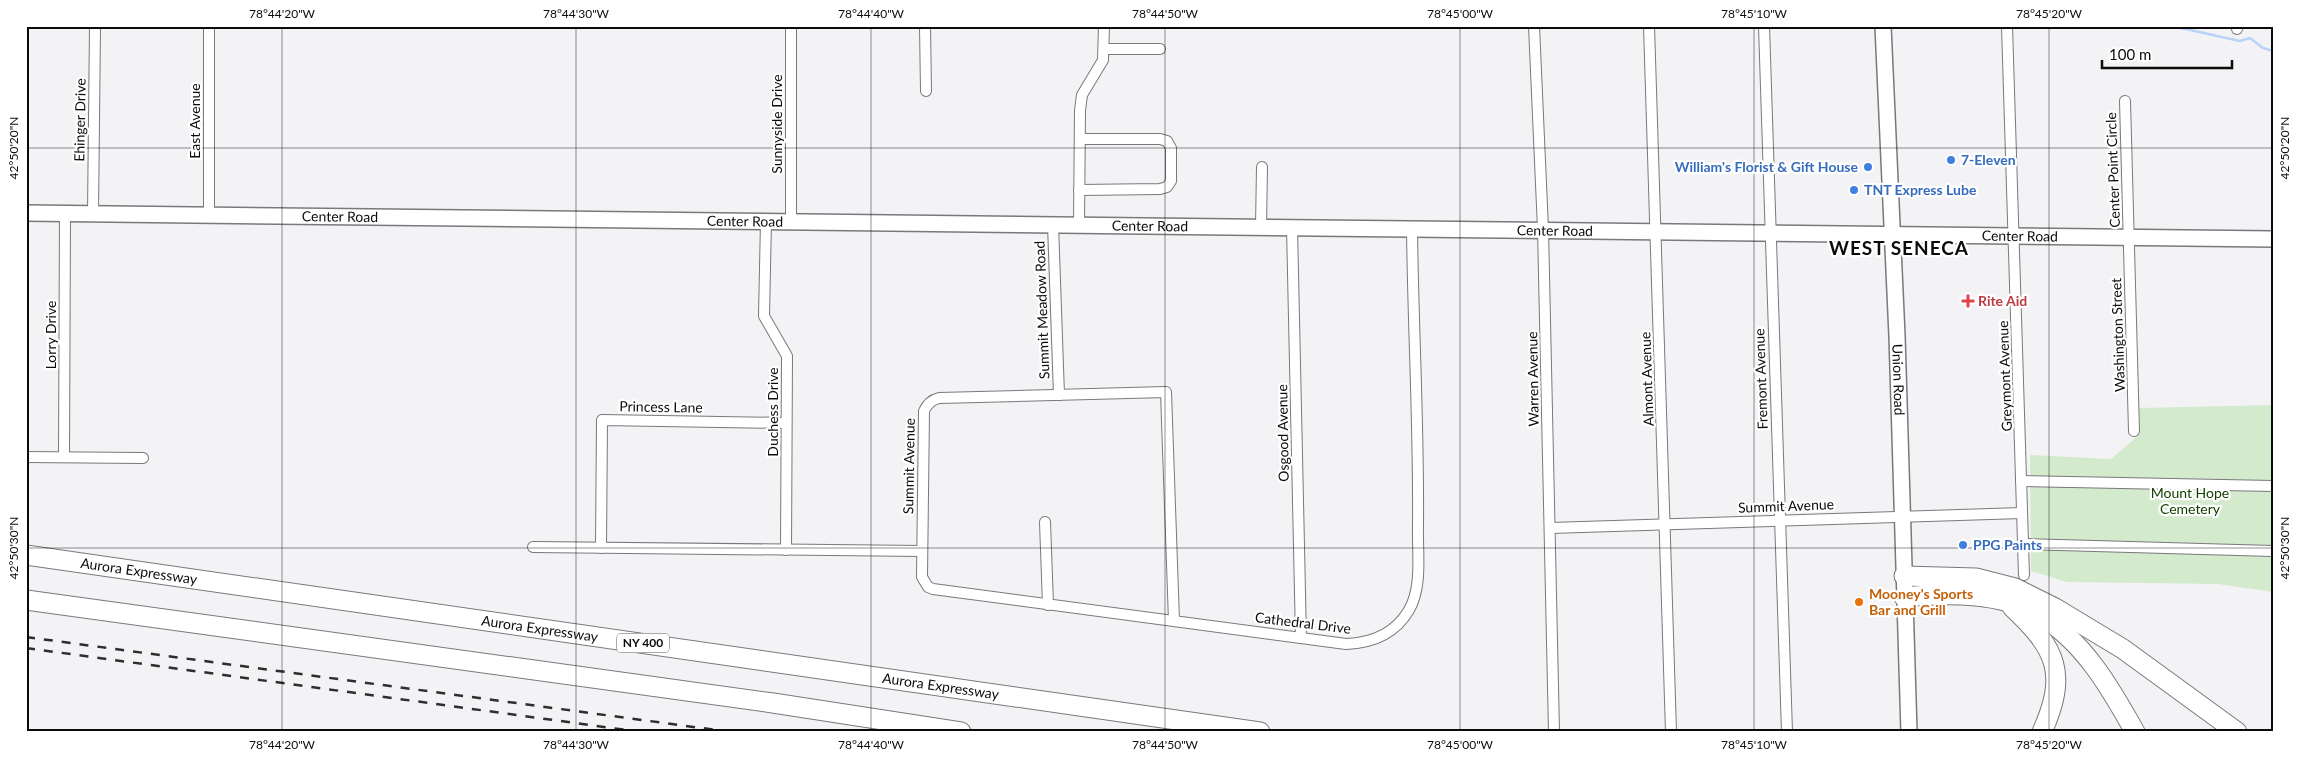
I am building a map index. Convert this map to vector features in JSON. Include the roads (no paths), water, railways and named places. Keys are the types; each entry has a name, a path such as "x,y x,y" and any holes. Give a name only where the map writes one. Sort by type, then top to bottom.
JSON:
{"highway":[{"name":"Aurora Expressway","path":"26,555 1260,732"},
{"path":"1904,576 1976,578 2015,588 2055,608 2123,649 2237,732"},
{"path":"1904,596 1972,595 2008,603 2039,614 2065,635 2098,671 2135,732"},
{"path":"26,600 763,702 961,732"},
{"path":"2008,603 2046,643 2054,658 2055,683 2053,707 2042,732"},
{"path":"2055,608 2088,641 2115,678 2148,732"}],"main road":[{"name":"Union Road","path":"1883,26 1897,336 1909,732"},
{"name":"Center Road","path":"26,213 1543,229 2273,239"}],"street":[{"name":"Ehinger Drive","path":"93,214 95,26"},
{"name":"East Avenue","path":"209,26 209,216"},
{"name":"Sunnyside Drive","path":"791,26 791,222"},
{"path":"925,26 926,91"},
{"path":"1078,225 1082,96 1103,60 1104,26"},
{"name":"Warren Avenue","path":"1534,26 1543,229 1554,732"},
{"name":"Almont Avenue","path":"1649,26 1671,732"},
{"name":"Fremont Avenue","path":"1764,26 1787,732"},
{"name":"Greymont Avenue","path":"2007,26 2024,574"},
{"path":"1104,50 1160,49"},
{"name":"Center Point Circle","path":"2125,101 2129,237"},
{"path":"1079,190 1160,189 1167,187 1171,181 1171,148 1167,141 1160,139 1080,139"},
{"path":"1261,227 1262,167"},
{"name":"Lorry Drive","path":"64,457 65,214"},
{"name":"Duchess Drive","path":"766,221 764,316 787,356 786,550"},
{"name":"Summit Meadow Road","path":"1053,224 1059,395"},
{"name":"Osgood Avenue","path":"1292,227 1301,638"},
{"name":"Cathedral Drive","path":"922,552 922,576 928,587 933,589 1346,644 1368,642 1394,629 1409,610 1414,599 1417,584 1418,485 1412,228"},
{"name":"Washington Street","path":"2129,237 2134,431"},
{"name":"Summit Avenue","path":"922,552 924,412 930,402 939,398 1166,392 1174,622"},
{"name":"Princess Lane","path":"601,548 602,420 786,423"},
{"path":"26,456 143,458"},
{"path":"2021,481 2273,486"},
{"name":"Summit Avenue","path":"1550,528 1779,519 2022,513"},
{"path":"1045,522 1048,605"},
{"path":"2023,544 2273,551"},
{"path":"533,547 922,552"}],"waterway":[{"path":"2172,26 2240,41 2250,38 2263,48 2273,51"}],"railway":[{"path":"26,637 731,732"},
{"path":"26,648 641,732"}],"place":[{"name":"7-Eleven","path":"1951,160"},
{"name":"William's Florist & Gift House","path":"1868,167"},
{"name":"TNT Express Lube","path":"1854,190"},
{"name":"Rite Aid","path":"1968,301"},
{"name":"PPG Paints","path":"1963,545"},
{"name":"Mooney's Sports Bar and Grill","path":"1859,602"}],"district":[{"name":"WEST SENECA","path":"1899,248"}],"park label":[{"name":"Mount Hope Cemetery","path":"2190,502"}]}
